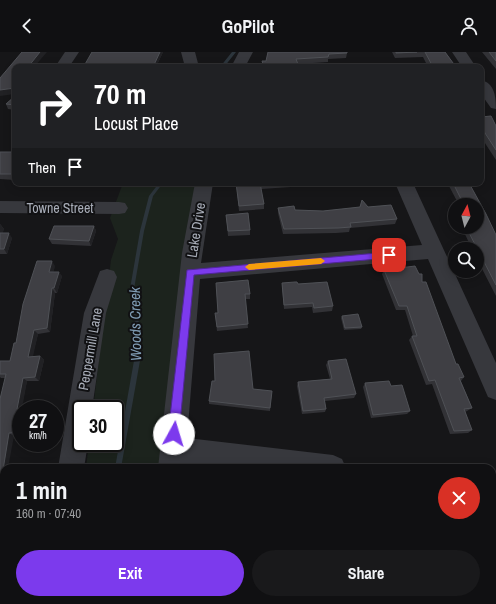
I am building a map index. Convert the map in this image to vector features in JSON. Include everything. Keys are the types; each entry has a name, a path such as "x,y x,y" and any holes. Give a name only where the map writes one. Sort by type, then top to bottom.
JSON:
{"street":[{"path":"64,64 72,52"},
{"path":"188,52 192,64"},
{"path":"240,64 246,52"},
{"path":"458,52 466,64"},
{"path":"484,88 496,105"},
{"name":"Lake Drive","path":"171,458 190,272 204,186"},
{"path":"405,186 496,389"},
{"name":"Towne Street","path":"0,207 119,208"},
{"path":"190,272 435,251"},
{"name":"Peppermill Lane","path":"72,464 95,313 107,278"},
{"path":"171,458 268,464"}],"shaded area":[{"path":"122,186 196,186 166,464 86,464 88,452 124,452 124,400 94,400 111,260 118,239 110,218"}],"building":[{"path":"22,52 40,52 30,64 12,64 12,88 0,90 0,78"},
{"path":"92,52 160,52 154,64 85,64"},
{"path":"268,52 347,52 329,54 328,57 296,59 298,64 263,64 262,61 266,61"},
{"path":"396,52 417,52 396,53"},
{"path":"425,52 445,52 454,64 431,64"},
{"path":"489,52 496,52 496,61"},
{"path":"12,99 12,105 6,104"},
{"path":"491,116 496,126 496,150 484,131 484,117"},
{"path":"0,152 12,152 12,174 0,174"},
{"path":"236,186 261,186 264,204 239,206"},
{"path":"454,186 471,186 477,198 460,198"},
{"path":"362,200 368,207 391,205 397,219 350,223 351,227 284,229 278,208 294,206 295,210 323,211 360,207"},
{"path":"484,210 496,235 496,285 484,262 484,242 474,242 470,234 484,234"},
{"path":"248,213 250,230 228,231 226,215"},
{"path":"54,226 94,226 89,241 49,239"},
{"path":"0,233 9,233 4,249 0,249"},
{"path":"37,261 52,261 49,272 59,272 54,288 52,288 47,328 34,330 28,357 40,356 35,377 23,378 19,400 12,400 12,433 9,433 4,464 0,464 0,399 6,374 0,374 0,361 10,361 14,343 16,343 23,304"},
{"path":"415,266 419,274 422,274 422,282 426,282 456,364 458,364 464,377 459,378 472,408 464,409 472,430 454,431 435,380 429,381 412,336 417,336 407,306 399,306 384,270"},
{"path":"248,280 250,294 245,294 248,324 217,327 215,313 218,313 216,283"},
{"path":"297,282 298,284 327,282 333,306 314,308 313,303 284,305 282,283"},
{"path":"358,314 362,327 345,328 342,316"},
{"path":"249,351 253,389 272,391 270,408 209,401 212,381 215,381 214,354"},
{"path":"346,359 356,394 324,398 326,409 303,411 298,382 332,379 328,361"},
{"path":"389,381 391,386 402,385 410,411 373,415 365,383"}],"waterway":[{"name":"Woods Creek","path":"224,64 234,52"},
{"name":"Woods Creek","path":"119,464 138,355 137,324 132,289 142,231 151,196 159,186"}],"slow traffic":[{"path":"249,267 321,261"}],"route":[{"path":"174,434 190,272 389,255"}]}
